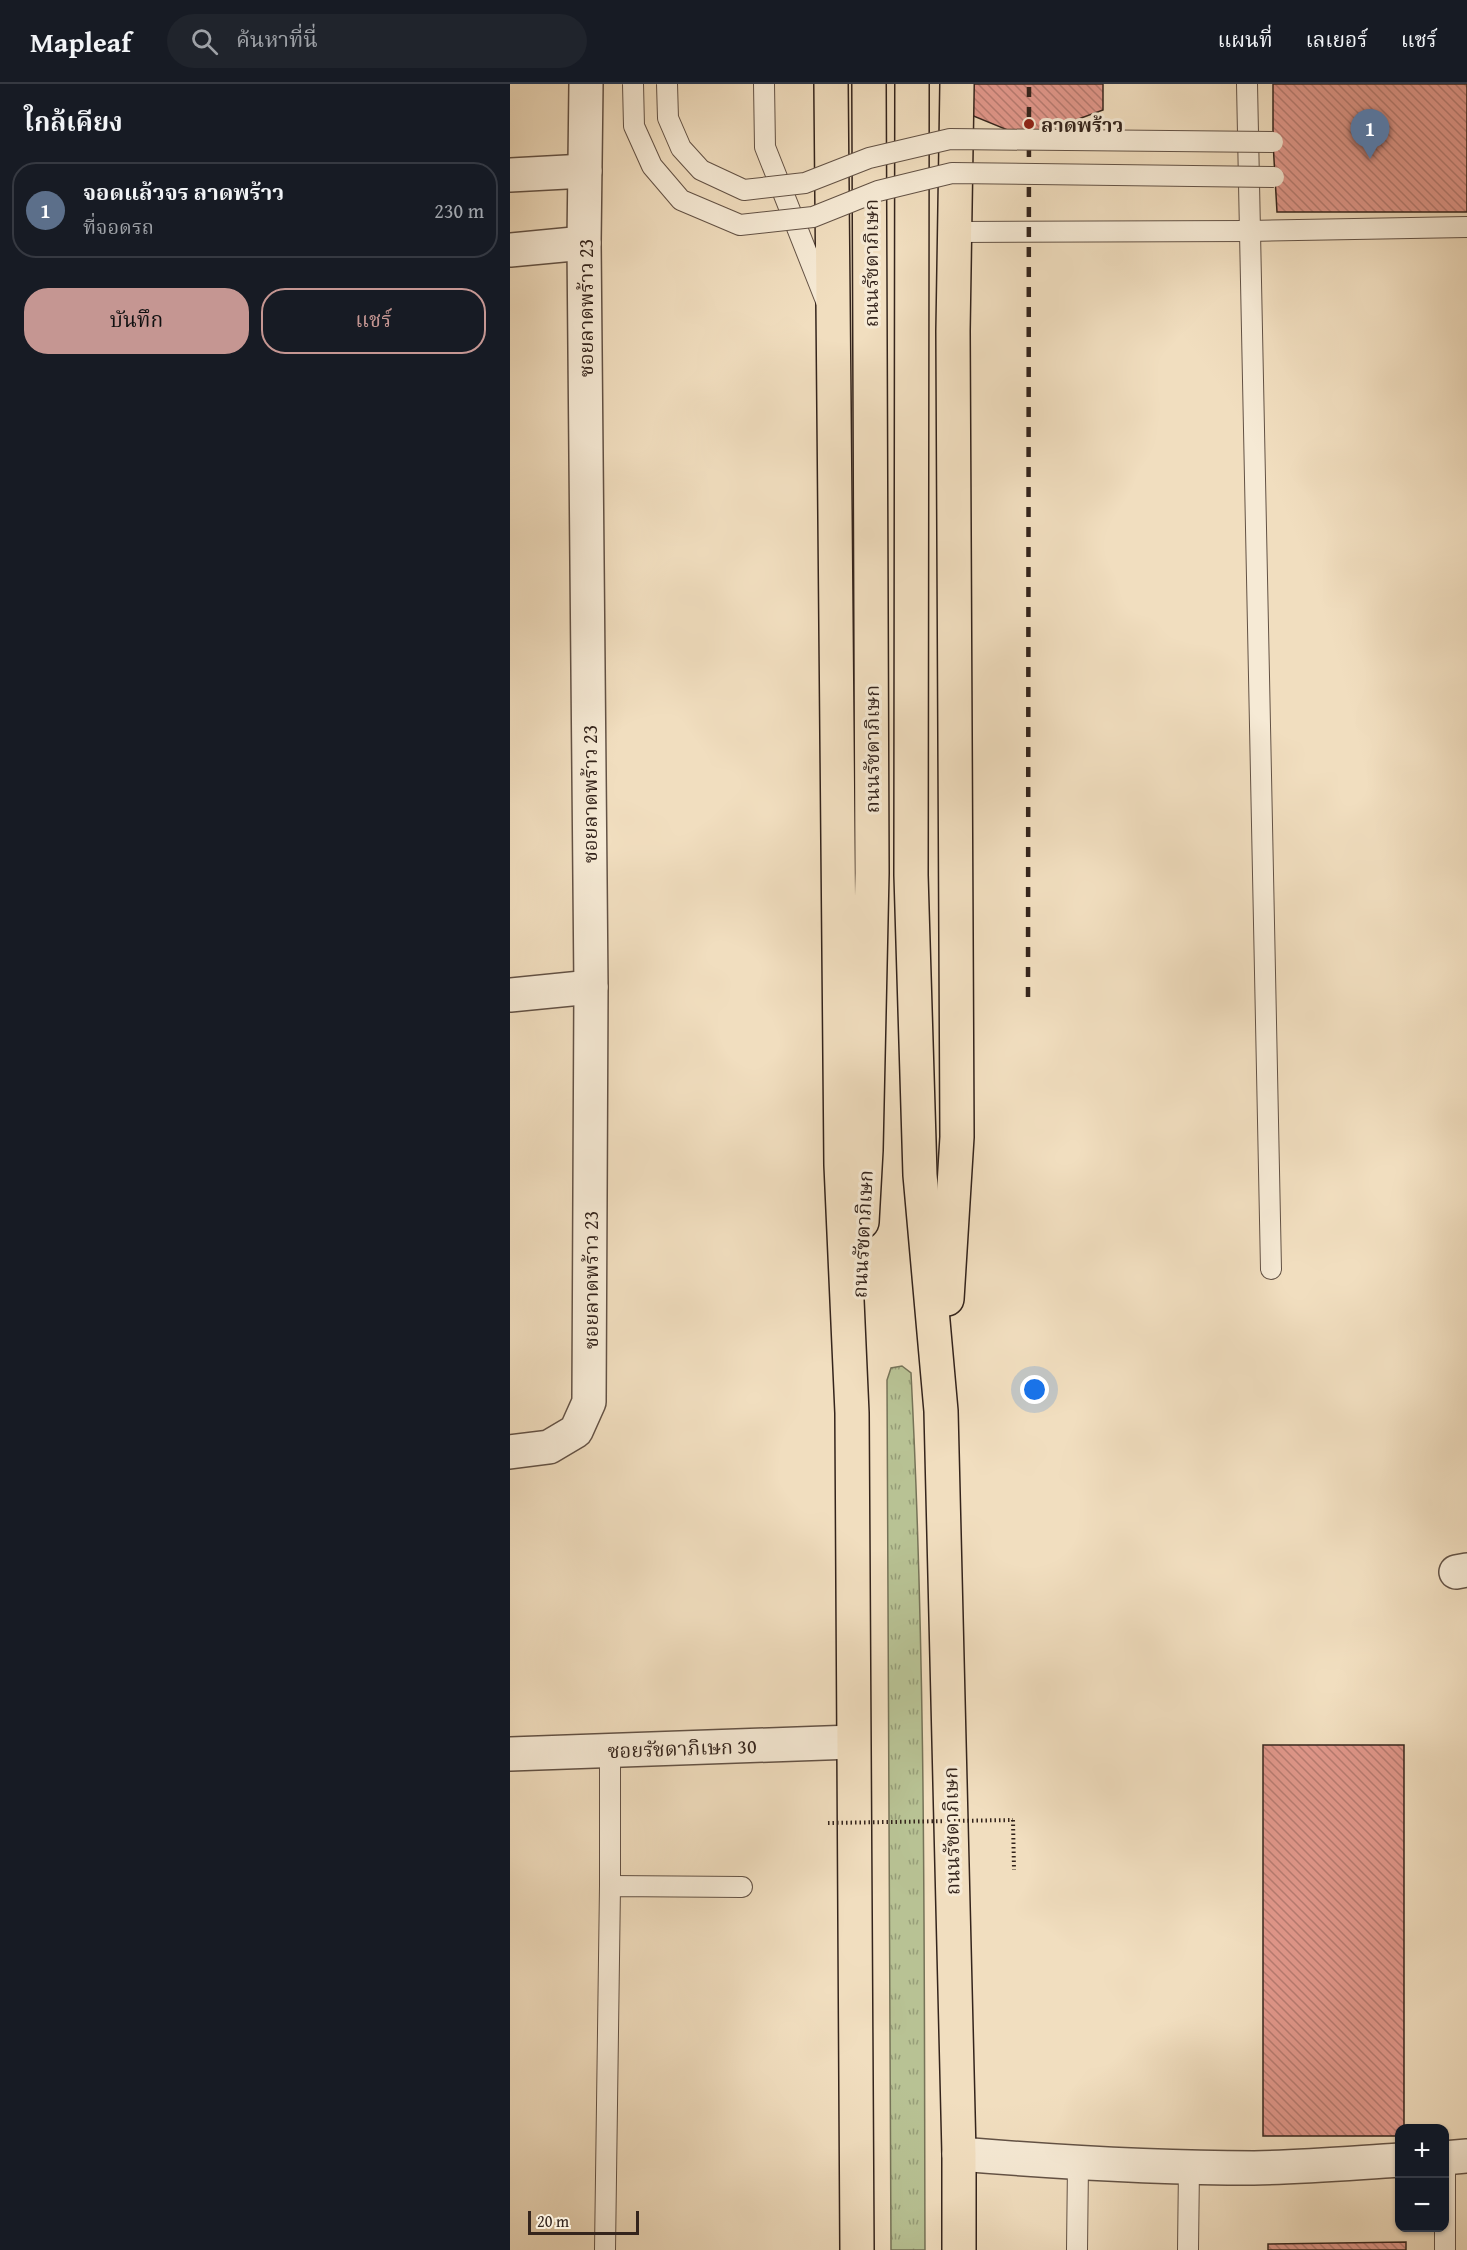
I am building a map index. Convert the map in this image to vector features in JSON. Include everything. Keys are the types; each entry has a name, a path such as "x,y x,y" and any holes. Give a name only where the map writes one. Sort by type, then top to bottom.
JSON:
{"main road":[{"name":"ถนนรัชดาภิเษก","path":"831,84 841,1165 852,1413 856,2250"},
{"name":"ถนนรัชดาภิเษก","path":"852,1413 866,1150 872,873 869,84"},
{"name":"ถนนรัชดาภิเษก","path":"912,84 911,875 920,1175 940,1411 959,2154 959,2250"},
{"name":"ถนนรัชดาภิเษก","path":"940,1411 957,1137 953,331 957,84"}],"street":[{"name":"ซอยลาดพร้าว 23","path":"510,1452 549,1447 576,1431 589,1402 591,987 584,243 586,84"},
{"path":"510,175 585,171"},
{"path":"510,250 584,243"},
{"path":"510,995 591,987"},
{"name":"ซอยรัชดาภิเษก 30","path":"510,1754 853,1742"},
{"path":"959,2154 1078,2164 1257,2168 1395,2160"},
{"path":"1449,2158 1467,2156"}],"lane":[{"path":"633,84 634,126 652,166 681,200 740,225 813,217 878,191 952,173 1274,177"},
{"path":"667,84 668,118 681,148 701,170 744,190 805,183 869,158 950,139 1273,142"},
{"path":"764,84 765,147 832,316"},
{"path":"1247,84 1271,1269"},
{"path":"956,232 1249,231 1467,227"},
{"path":"605,2250 610,1750"},
{"path":"610,1886 742,1887"},
{"path":"1077,2250 1078,2164"},
{"path":"1188,2250 1189,2167"},
{"path":"1445,2178 1445,2250"}],"path":[{"path":"828,1823 1013,1820 1014,1870"}],"green space":[{"path":"902,1366 911,1373 919,1592 923,1812 925,2250 891,2250 887,1380 891,1368"}],"building":[{"name":"ลาดพร้าว","path":"954,84 1103,84 1103,110 1027,138 954,108"},
{"path":"1273,84 1467,84 1467,212 1277,212 1273,142"},
{"path":"1263,1745 1404,1745 1404,2124 1395,2124 1395,2136 1263,2136"},
{"path":"1406,2242 1406,2250 1268,2250 1268,2244"}],"railway":[{"path":"1028,997 1029,84"}],"place":[{"name":"ลาดพร้าว","path":"1029,124"},
{"name":"จอดแล้วจร ลาดพร้าว","path":"1370,159"}]}
